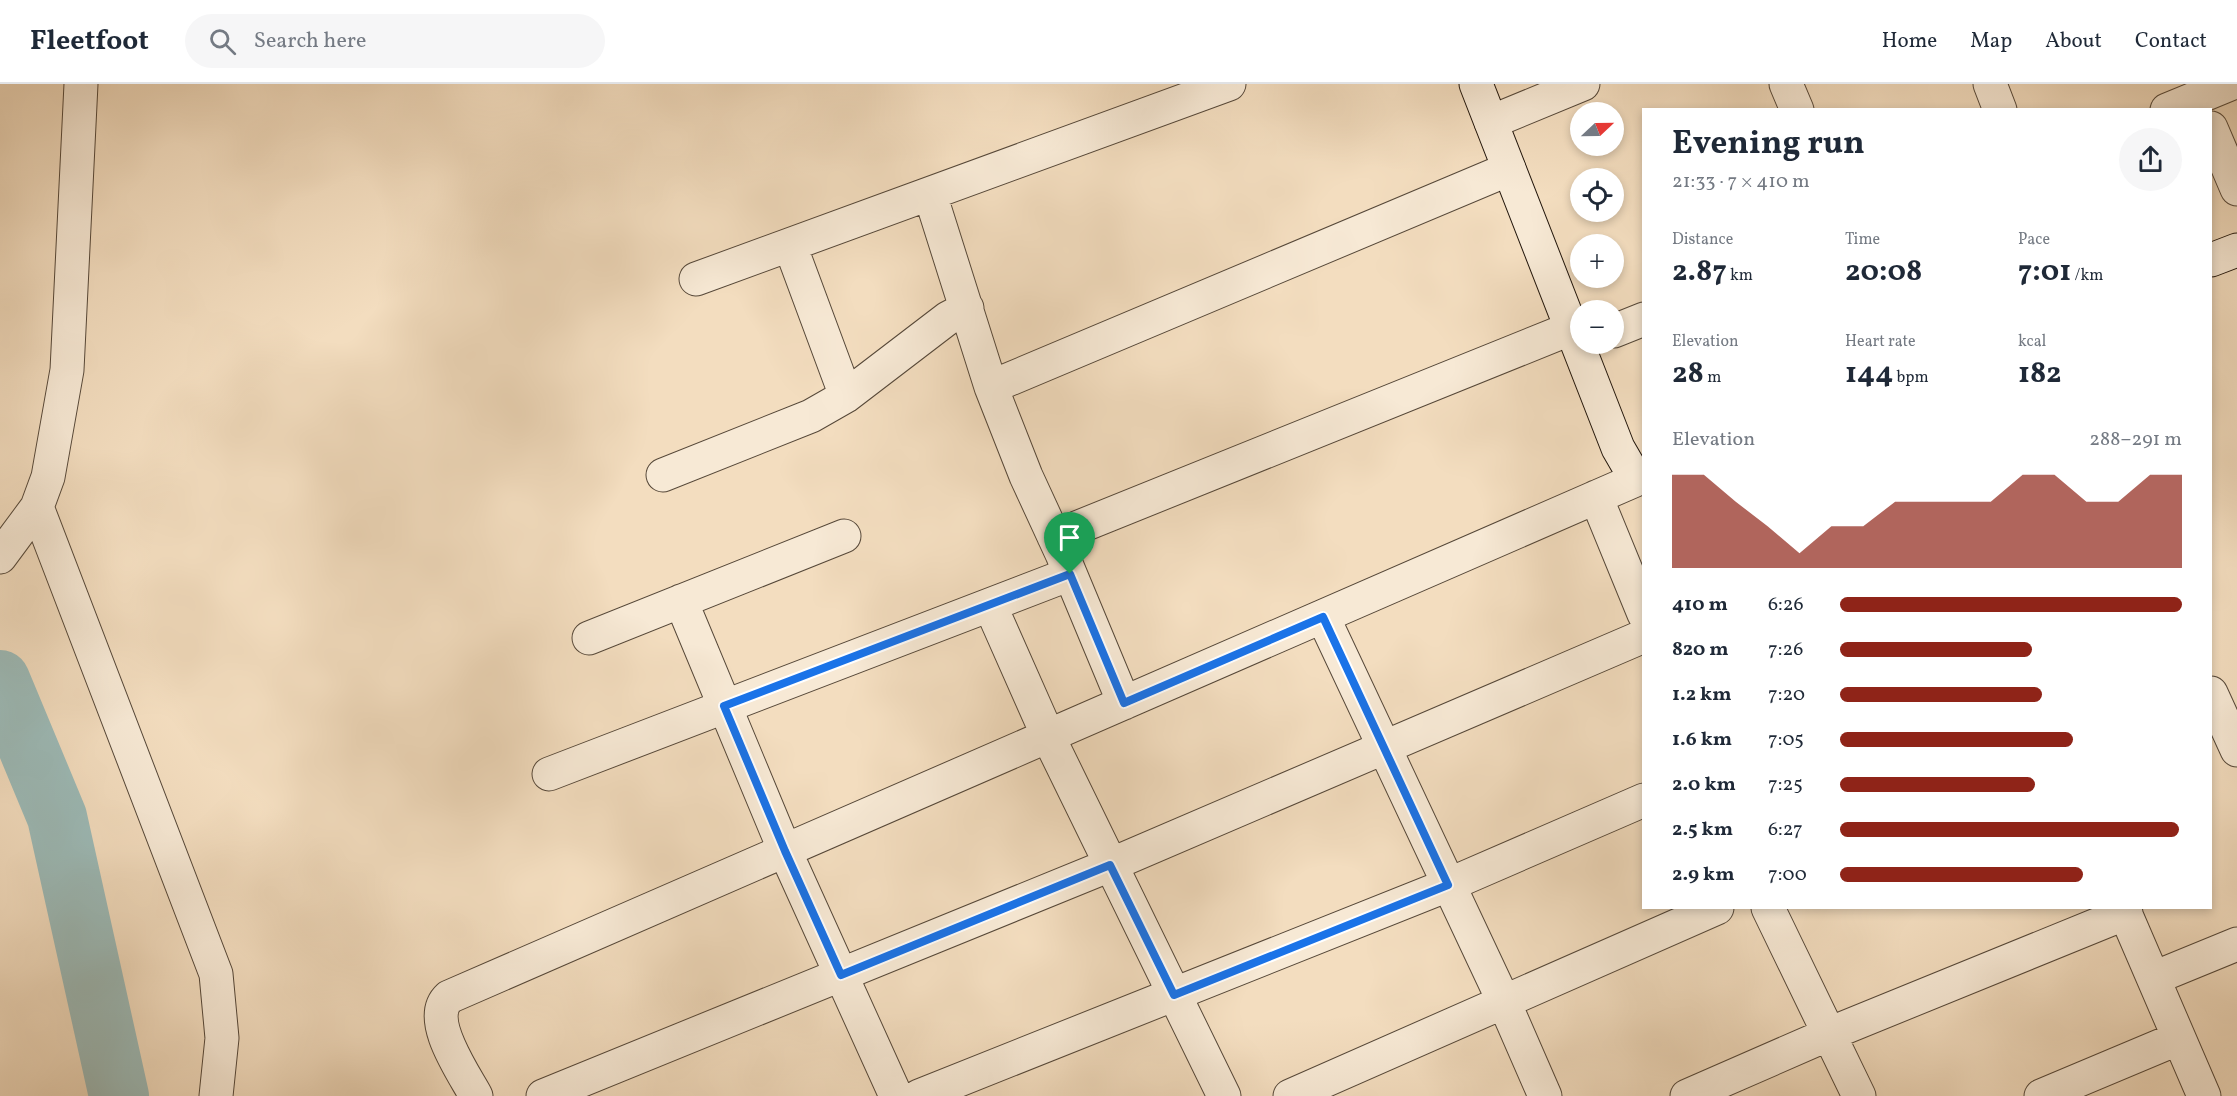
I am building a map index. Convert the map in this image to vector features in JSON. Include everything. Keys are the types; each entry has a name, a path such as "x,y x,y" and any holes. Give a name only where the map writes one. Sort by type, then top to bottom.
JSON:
{"street":[{"path":"0,557 37,507 48,477 67,370 81,84"},
{"path":"696,279 1230,84"},
{"path":"1476,84 1570,319"},
{"path":"1491,122 1583,84"},
{"path":"1786,84 1796,108"},
{"path":"1990,84 1999,108"},
{"path":"2176,108 2200,103 2230,84"},
{"path":"2212,130 2237,189"},
{"path":"991,387 1509,170"},
{"path":"930,194 991,387 1124,703"},
{"path":"790,245 846,396"},
{"path":"2212,260 2237,250"},
{"path":"663,475 811,416 846,396 948,318 967,308"},
{"path":"1624,327 1642,320"},
{"path":"1054,537 1570,342"},
{"path":"476,1096 441,1028 439,1014 441,1004 449,997 1642,478 1629,467 1618,448 1584,354"},
{"path":"1596,497 1642,609"},
{"path":"37,507 216,974 222,1038 216,1096"},
{"path":"588,638 844,536"},
{"path":"549,774 1070,574"},
{"path":"681,601 785,851 896,1096"},
{"path":"990,605 1048,736 1224,1096"},
{"path":"1323,617 1504,1002 1545,1096"},
{"path":"543,1096 1110,865 1642,637"},
{"path":"2212,696 2228,736"},
{"path":"919,1096 1448,885 1642,801"},
{"path":"1290,1096 1715,909"},
{"path":"1768,909 1859,1096"},
{"path":"1687,1096 2124,910 2204,1096"},
{"path":"2154,978 2237,944"},
{"path":"2041,1096 2179,1038"}],"waterway":[{"path":"0,680 57,817 119,1096"}],"route":[{"path":"1070,574 1124,703 1323,617 1448,885 1174,995 1110,865 841,975 785,851 724,706 1070,574"}]}
